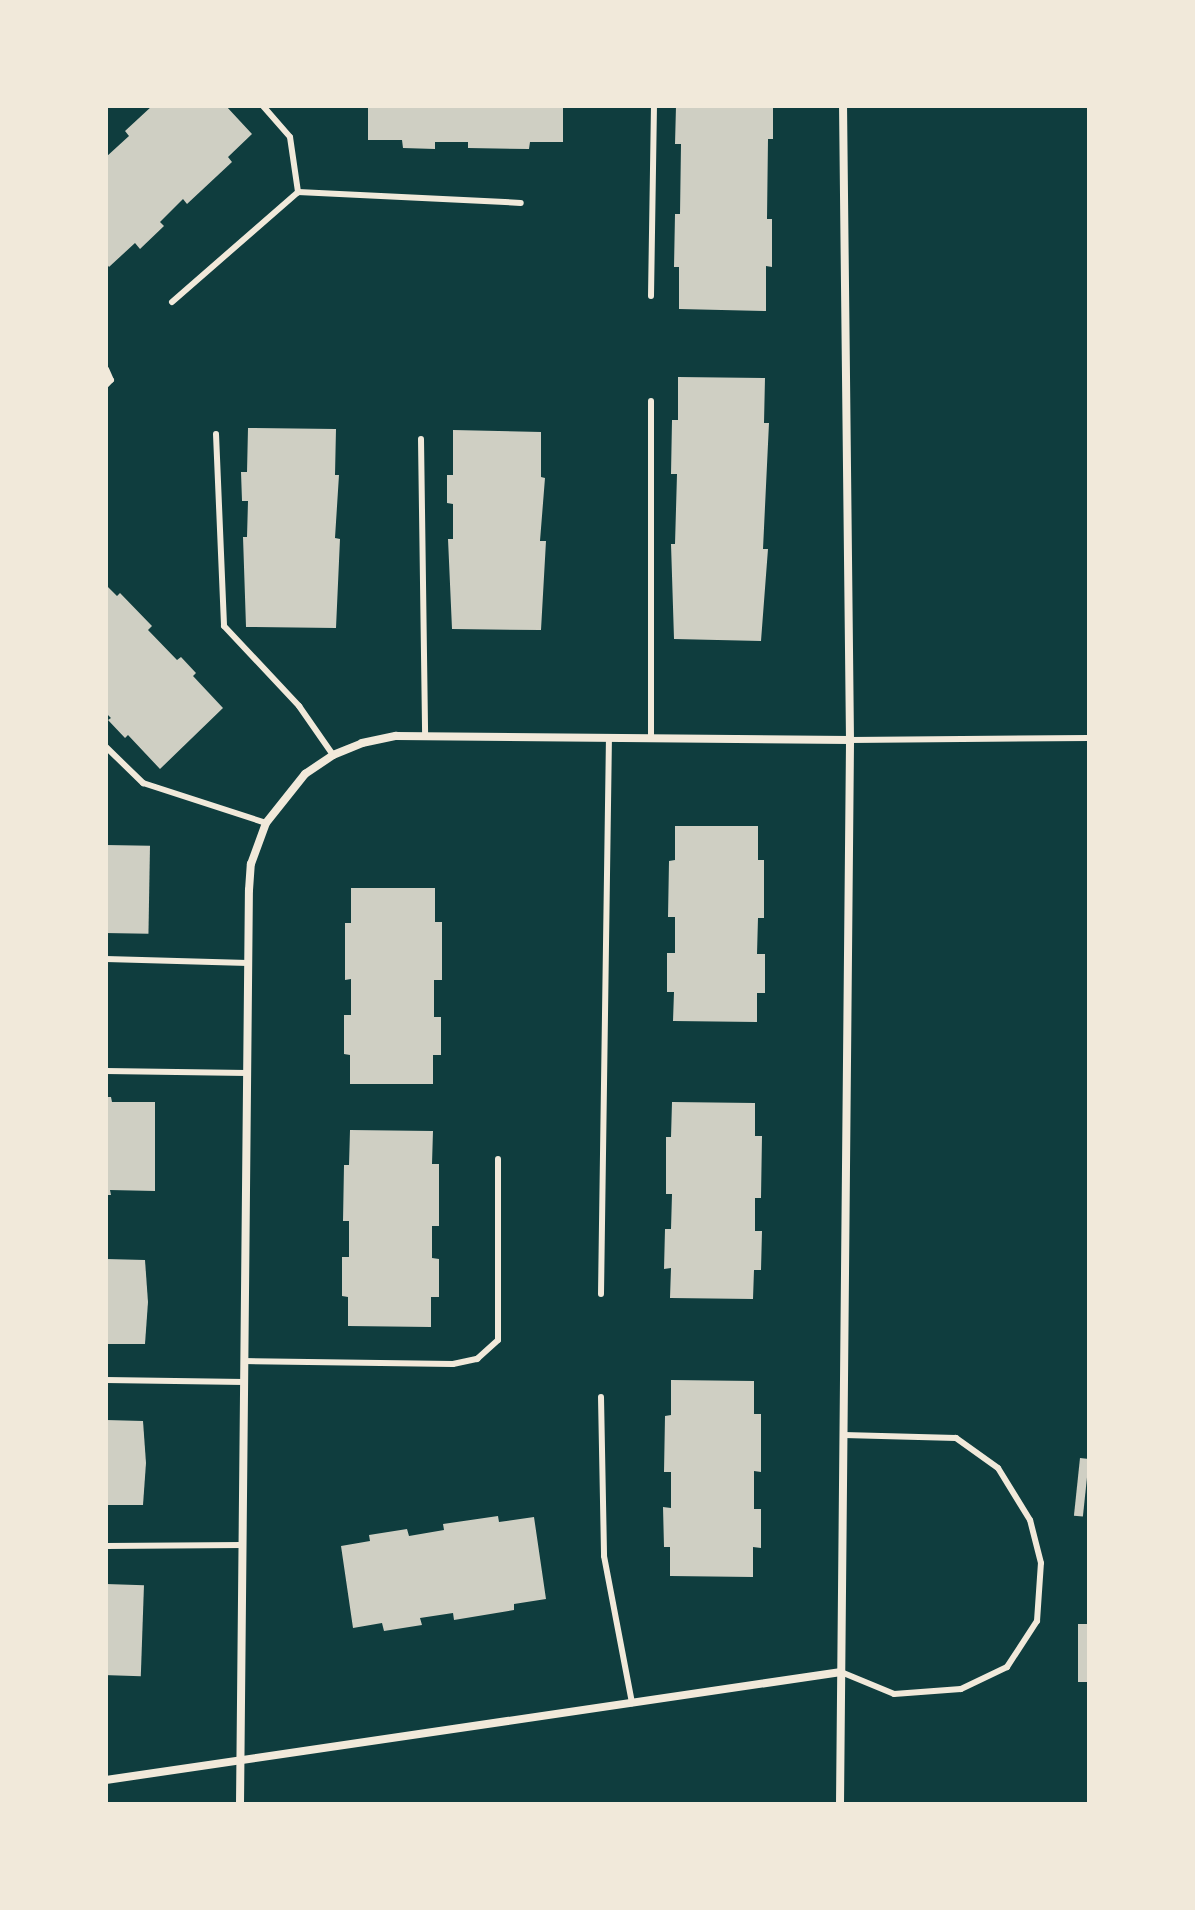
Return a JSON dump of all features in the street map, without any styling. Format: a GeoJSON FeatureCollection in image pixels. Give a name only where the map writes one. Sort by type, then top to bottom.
{"type":"FeatureCollection","features":[{"type":"Feature","properties":{"kind":"street"},"geometry":{"type":"LineString","coordinates":[[840,1804],[850,740],[843,106]]}},
{"type":"Feature","properties":{"kind":"street"},"geometry":{"type":"LineString","coordinates":[[240,1804],[248,963],[251,864],[266,823],[305,774],[333,755],[362,743],[396,736],[850,740]]}},
{"type":"Feature","properties":{"kind":"street"},"geometry":{"type":"LineString","coordinates":[[106,1780],[841,1672]]}},
{"type":"Feature","properties":{"kind":"lane"},"geometry":{"type":"LineString","coordinates":[[263,106],[290,137],[298,192]]}},
{"type":"Feature","properties":{"kind":"lane"},"geometry":{"type":"LineString","coordinates":[[651,296],[654,106]]}},
{"type":"Feature","properties":{"kind":"lane"},"geometry":{"type":"LineString","coordinates":[[172,302],[298,192],[521,203]]}},
{"type":"Feature","properties":{"kind":"lane"},"geometry":{"type":"LineString","coordinates":[[106,369],[111,380],[106,385]]}},
{"type":"Feature","properties":{"kind":"lane"},"geometry":{"type":"LineString","coordinates":[[651,401],[651,738]]}},
{"type":"Feature","properties":{"kind":"lane"},"geometry":{"type":"LineString","coordinates":[[216,434],[224,626],[299,706],[333,755]]}},
{"type":"Feature","properties":{"kind":"lane"},"geometry":{"type":"LineString","coordinates":[[421,439],[425,736]]}},
{"type":"Feature","properties":{"kind":"lane"},"geometry":{"type":"LineString","coordinates":[[601,1294],[609,738]]}},
{"type":"Feature","properties":{"kind":"lane"},"geometry":{"type":"LineString","coordinates":[[850,740],[1089,738]]}},
{"type":"Feature","properties":{"kind":"lane"},"geometry":{"type":"LineString","coordinates":[[106,747],[143,783],[266,823]]}},
{"type":"Feature","properties":{"kind":"lane"},"geometry":{"type":"LineString","coordinates":[[106,959],[248,963]]}},
{"type":"Feature","properties":{"kind":"lane"},"geometry":{"type":"LineString","coordinates":[[106,1071],[247,1073]]}},
{"type":"Feature","properties":{"kind":"lane"},"geometry":{"type":"LineString","coordinates":[[244,1361],[453,1364],[477,1359],[498,1340],[498,1159]]}},
{"type":"Feature","properties":{"kind":"lane"},"geometry":{"type":"LineString","coordinates":[[106,1380],[244,1382]]}},
{"type":"Feature","properties":{"kind":"lane"},"geometry":{"type":"LineString","coordinates":[[601,1397],[604,1556],[632,1703]]}},
{"type":"Feature","properties":{"kind":"lane"},"geometry":{"type":"LineString","coordinates":[[841,1672],[894,1694],[961,1689],[1007,1667],[1037,1621],[1041,1563],[1030,1520],[998,1468],[956,1438],[844,1435]]}},
{"type":"Feature","properties":{"kind":"lane"},"geometry":{"type":"LineString","coordinates":[[106,1546],[242,1545]]}},
{"type":"Feature","properties":{"kind":"building"},"geometry":{"type":"Polygon","coordinates":[[[152,106],[226,106],[252,134],[228,157],[232,162],[187,204],[183,199],[160,222],[164,226],[140,249],[135,243],[109,267],[106,263],[106,157],[129,136],[125,131],[152,106]]]}},
{"type":"Feature","properties":{"kind":"building"},"geometry":{"type":"Polygon","coordinates":[[[368,106],[563,106],[563,142],[530,142],[529,149],[468,148],[468,142],[435,142],[435,149],[403,148],[402,140],[368,140],[368,106]]]}},
{"type":"Feature","properties":{"kind":"building"},"geometry":{"type":"Polygon","coordinates":[[[676,106],[773,106],[773,139],[768,139],[767,219],[772,219],[772,267],[766,266],[766,311],[679,309],[679,267],[674,267],[675,214],[680,214],[681,144],[675,144],[676,106]]]}},
{"type":"Feature","properties":{"kind":"building"},"geometry":{"type":"Polygon","coordinates":[[[678,377],[765,378],[764,423],[769,423],[763,549],[768,549],[761,641],[674,639],[671,544],[675,544],[677,474],[671,474],[672,420],[678,420],[678,377]]]}},
{"type":"Feature","properties":{"kind":"building"},"geometry":{"type":"Polygon","coordinates":[[[248,428],[336,429],[335,475],[339,475],[335,538],[340,539],[336,628],[246,627],[243,537],[247,537],[248,501],[242,501],[241,472],[247,472],[248,428]]]}},
{"type":"Feature","properties":{"kind":"building"},"geometry":{"type":"Polygon","coordinates":[[[453,430],[541,432],[541,477],[545,478],[540,541],[546,541],[541,630],[452,629],[448,539],[453,539],[453,504],[447,503],[447,475],[453,475],[453,430]]]}},
{"type":"Feature","properties":{"kind":"building"},"geometry":{"type":"Polygon","coordinates":[[[106,585],[117,596],[120,593],[152,626],[148,630],[177,660],[181,657],[196,673],[193,676],[223,708],[160,769],[128,735],[125,738],[108,720],[111,718],[106,713],[106,585]]]}},
{"type":"Feature","properties":{"kind":"building"},"geometry":{"type":"Polygon","coordinates":[[[675,826],[758,826],[758,860],[764,860],[764,918],[758,918],[757,954],[765,954],[765,993],[757,993],[757,1022],[673,1021],[674,992],[667,992],[667,953],[675,953],[675,917],[668,917],[669,861],[675,860],[675,826]]]}},
{"type":"Feature","properties":{"kind":"building"},"geometry":{"type":"Polygon","coordinates":[[[106,845],[150,846],[148,934],[106,933],[106,845]]]}},
{"type":"Feature","properties":{"kind":"building"},"geometry":{"type":"Polygon","coordinates":[[[351,888],[435,888],[435,922],[442,922],[442,980],[434,980],[434,1017],[441,1017],[441,1055],[433,1055],[433,1084],[350,1084],[350,1055],[344,1054],[344,1015],[351,1015],[351,979],[345,980],[345,923],[351,923],[351,888]]]}},
{"type":"Feature","properties":{"kind":"building"},"geometry":{"type":"Polygon","coordinates":[[[106,1097],[111,1097],[112,1102],[155,1102],[155,1191],[110,1190],[111,1195],[106,1195],[106,1097]]]}},
{"type":"Feature","properties":{"kind":"building"},"geometry":{"type":"Polygon","coordinates":[[[672,1102],[755,1103],[755,1136],[762,1136],[761,1198],[755,1198],[755,1231],[762,1231],[761,1270],[754,1270],[753,1299],[670,1298],[671,1268],[664,1269],[665,1229],[671,1229],[672,1194],[666,1194],[666,1137],[671,1137],[672,1102]]]}},
{"type":"Feature","properties":{"kind":"building"},"geometry":{"type":"Polygon","coordinates":[[[350,1130],[433,1131],[432,1164],[439,1164],[439,1226],[432,1226],[432,1258],[439,1259],[439,1297],[431,1297],[431,1327],[348,1326],[348,1297],[342,1296],[342,1257],[349,1257],[349,1221],[343,1221],[344,1165],[349,1165],[350,1130]]]}},
{"type":"Feature","properties":{"kind":"building"},"geometry":{"type":"Polygon","coordinates":[[[106,1259],[145,1260],[148,1302],[145,1344],[106,1344],[106,1259]]]}},
{"type":"Feature","properties":{"kind":"building"},"geometry":{"type":"Polygon","coordinates":[[[671,1380],[754,1381],[754,1414],[761,1414],[761,1472],[754,1471],[754,1509],[761,1509],[761,1548],[753,1547],[753,1577],[670,1576],[670,1547],[664,1547],[663,1507],[671,1508],[671,1472],[664,1472],[665,1416],[671,1415],[671,1380]]]}},
{"type":"Feature","properties":{"kind":"building"},"geometry":{"type":"Polygon","coordinates":[[[106,1420],[143,1421],[146,1463],[143,1505],[106,1505],[106,1420]]]}},
{"type":"Feature","properties":{"kind":"building"},"geometry":{"type":"Polygon","coordinates":[[[1080,1458],[1089,1459],[1083,1517],[1074,1516],[1080,1458]]]}},
{"type":"Feature","properties":{"kind":"building"},"geometry":{"type":"Polygon","coordinates":[[[498,1516],[499,1522],[534,1517],[546,1599],[514,1604],[514,1610],[454,1620],[453,1613],[420,1618],[422,1625],[384,1631],[382,1623],[353,1628],[341,1546],[370,1541],[369,1535],[407,1529],[409,1536],[444,1530],[443,1524],[498,1516]]]}},
{"type":"Feature","properties":{"kind":"building"},"geometry":{"type":"Polygon","coordinates":[[[106,1584],[144,1585],[141,1676],[106,1675],[106,1584]]]}},
{"type":"Feature","properties":{"kind":"building"},"geometry":{"type":"Polygon","coordinates":[[[1078,1624],[1089,1624],[1089,1682],[1078,1682],[1078,1624]]]}}]}
